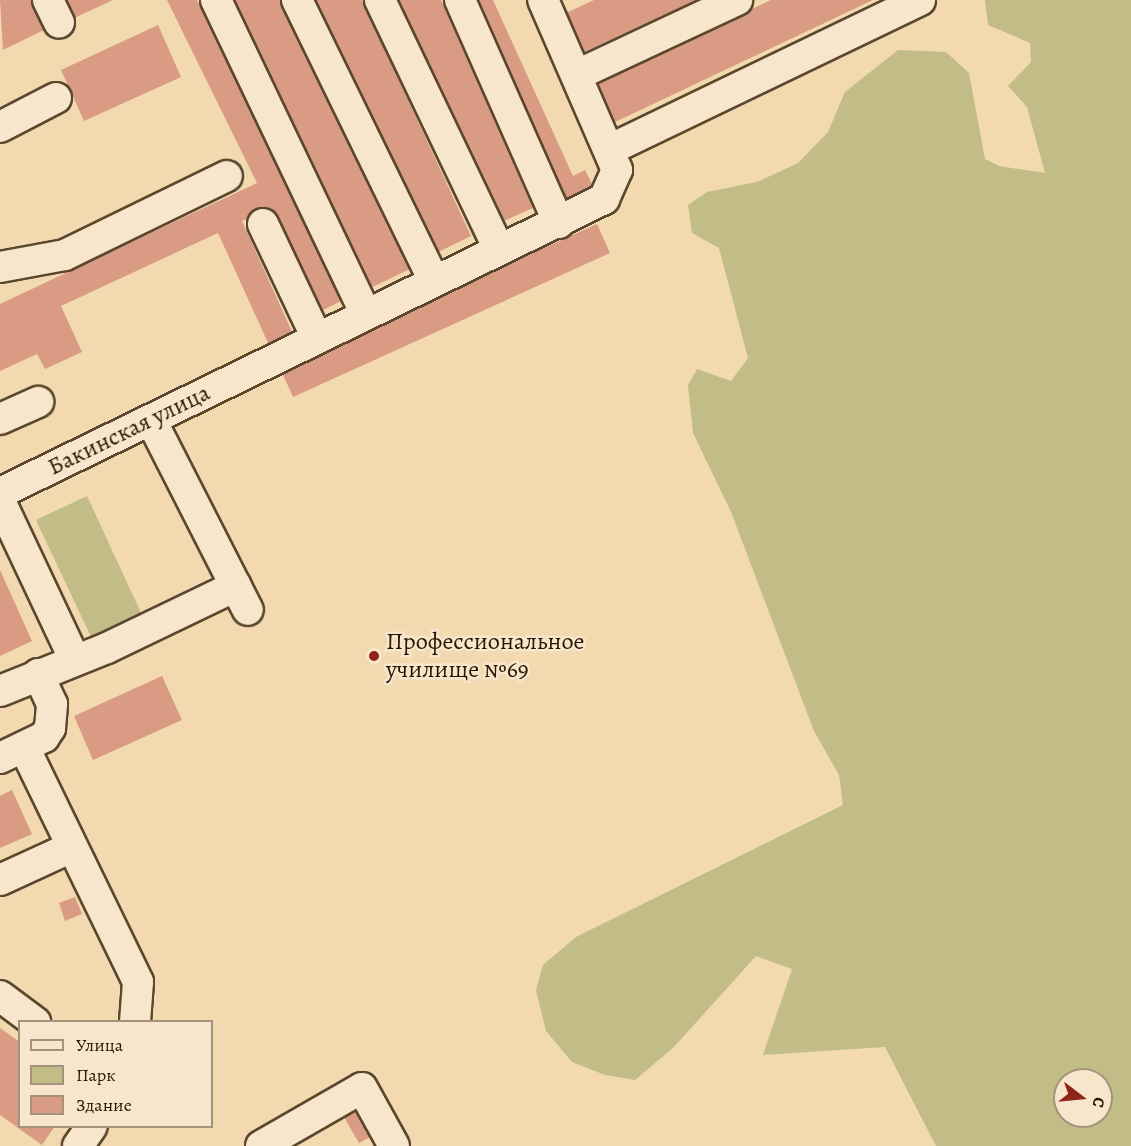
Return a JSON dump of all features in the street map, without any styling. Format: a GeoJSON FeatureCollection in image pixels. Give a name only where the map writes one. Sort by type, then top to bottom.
{"type":"FeatureCollection","features":[{"type":"Feature","properties":{"kind":"street"},"geometry":{"type":"LineString","coordinates":[[216,0],[365,312]]}},
{"type":"Feature","properties":{"kind":"street"},"geometry":{"type":"LineString","coordinates":[[297,0],[433,279]]}},
{"type":"Feature","properties":{"kind":"street"},"geometry":{"type":"LineString","coordinates":[[380,0],[499,249]]}},
{"type":"Feature","properties":{"kind":"street"},"geometry":{"type":"LineString","coordinates":[[460,0],[559,223]]}},
{"type":"Feature","properties":{"kind":"street"},"geometry":{"type":"LineString","coordinates":[[577,75],[737,0]]}},
{"type":"Feature","properties":{"kind":"street"},"geometry":{"type":"LineString","coordinates":[[547,1],[614,159],[920,0]]}},
{"type":"Feature","properties":{"kind":"street"},"geometry":{"type":"LineString","coordinates":[[0,127],[56,98]]}},
{"type":"Feature","properties":{"kind":"street","name":"Бакинская улица"},"geometry":{"type":"LineString","coordinates":[[0,493],[433,279],[559,223],[604,200],[614,159]]}},
{"type":"Feature","properties":{"kind":"street"},"geometry":{"type":"LineString","coordinates":[[0,267],[65,255],[227,176]]}},
{"type":"Feature","properties":{"kind":"street"},"geometry":{"type":"LineString","coordinates":[[263,224],[316,336]]}},
{"type":"Feature","properties":{"kind":"street"},"geometry":{"type":"LineString","coordinates":[[0,419],[38,402]]}},
{"type":"Feature","properties":{"kind":"street"},"geometry":{"type":"LineString","coordinates":[[0,691],[74,658],[242,598],[151,420]]}},
{"type":"Feature","properties":{"kind":"street"},"geometry":{"type":"LineString","coordinates":[[0,501],[8,538],[74,658]]}},
{"type":"Feature","properties":{"kind":"street"},"geometry":{"type":"LineString","coordinates":[[38,674],[53,717],[44,737],[12,753],[70,848],[138,982],[135,1020]]}},
{"type":"Feature","properties":{"kind":"street"},"geometry":{"type":"LineString","coordinates":[[0,880],[70,848]]}},
{"type":"Feature","properties":{"kind":"street"},"geometry":{"type":"LineString","coordinates":[[0,996],[32,1020]]}},
{"type":"Feature","properties":{"kind":"street"},"geometry":{"type":"LineString","coordinates":[[261,1146],[362,1088],[394,1146]]}},
{"type":"Feature","properties":{"kind":"street"},"geometry":{"type":"LineString","coordinates":[[78,1146],[91,1128]]}},
{"type":"Feature","properties":{"kind":"green space"},"geometry":{"type":"Polygon","coordinates":[[[985,0],[1131,0],[1131,1146],[936,1146],[885,1047],[763,1055],[792,969],[756,956],[673,1048],[635,1080],[605,1075],[572,1062],[546,1031],[536,990],[543,965],[576,937],[843,805],[839,775],[814,731],[731,512],[693,433],[688,385],[697,369],[731,381],[748,358],[719,248],[692,233],[688,205],[707,192],[757,182],[798,163],[828,132],[845,92],[898,50],[946,52],[969,73],[985,159],[999,166],[1045,173],[1027,107],[1008,86],[1031,62],[1030,43],[988,25],[985,0]]]}},
{"type":"Feature","properties":{"kind":"green space"},"geometry":{"type":"Polygon","coordinates":[[[87,496],[142,615],[92,639],[36,520],[87,496]]]}},
{"type":"Feature","properties":{"kind":"building"},"geometry":{"type":"Polygon","coordinates":[[[0,0],[32,0],[46,29],[3,50],[0,0]]]}},
{"type":"Feature","properties":{"kind":"building"},"geometry":{"type":"Polygon","coordinates":[[[63,0],[113,0],[72,19],[63,0]]]}},
{"type":"Feature","properties":{"kind":"building"},"geometry":{"type":"Polygon","coordinates":[[[167,0],[197,0],[343,300],[319,312],[270,210],[242,221],[293,334],[269,345],[218,233],[61,306],[82,352],[45,369],[37,354],[0,371],[0,304],[257,183],[167,0]]]}},
{"type":"Feature","properties":{"kind":"building"},"geometry":{"type":"Polygon","coordinates":[[[227,0],[280,0],[410,269],[366,290],[227,0]]]}},
{"type":"Feature","properties":{"kind":"building"},"geometry":{"type":"Polygon","coordinates":[[[312,0],[362,0],[471,236],[430,256],[312,0]]]}},
{"type":"Feature","properties":{"kind":"building"},"geometry":{"type":"Polygon","coordinates":[[[398,0],[441,0],[533,208],[497,224],[398,0]]]}},
{"type":"Feature","properties":{"kind":"building"},"geometry":{"type":"Polygon","coordinates":[[[470,0],[493,0],[573,176],[585,170],[593,186],[561,201],[470,0]]]}},
{"type":"Feature","properties":{"kind":"building"},"geometry":{"type":"Polygon","coordinates":[[[594,0],[696,0],[582,53],[564,14],[594,0]]]}},
{"type":"Feature","properties":{"kind":"building"},"geometry":{"type":"Polygon","coordinates":[[[771,0],[873,0],[613,123],[594,83],[771,0]]]}},
{"type":"Feature","properties":{"kind":"building"},"geometry":{"type":"Polygon","coordinates":[[[158,25],[181,77],[84,121],[61,70],[158,25]]]}},
{"type":"Feature","properties":{"kind":"building"},"geometry":{"type":"Polygon","coordinates":[[[597,224],[610,253],[293,397],[280,368],[597,224]]]}},
{"type":"Feature","properties":{"kind":"building"},"geometry":{"type":"Polygon","coordinates":[[[0,570],[32,641],[0,656],[0,570]]]}},
{"type":"Feature","properties":{"kind":"building"},"geometry":{"type":"Polygon","coordinates":[[[162,676],[182,720],[93,760],[74,716],[162,676]]]}},
{"type":"Feature","properties":{"kind":"building"},"geometry":{"type":"Polygon","coordinates":[[[12,790],[32,834],[0,848],[0,796],[12,790]]]}},
{"type":"Feature","properties":{"kind":"building"},"geometry":{"type":"Polygon","coordinates":[[[75,897],[82,914],[65,921],[59,903],[75,897]]]}},
{"type":"Feature","properties":{"kind":"building"},"geometry":{"type":"Polygon","coordinates":[[[0,1028],[18,1041],[18,1128],[0,1115],[0,1028]]]}},
{"type":"Feature","properties":{"kind":"building"},"geometry":{"type":"Polygon","coordinates":[[[358,1103],[376,1134],[359,1143],[341,1112],[358,1103]]]}},
{"type":"Feature","properties":{"kind":"building"},"geometry":{"type":"Polygon","coordinates":[[[18,1128],[54,1128],[42,1145],[18,1128]]]}},
{"type":"Feature","properties":{"kind":"place","name":"Профессиональное училище №69"},"geometry":{"type":"Point","coordinates":[374,656]}}]}
